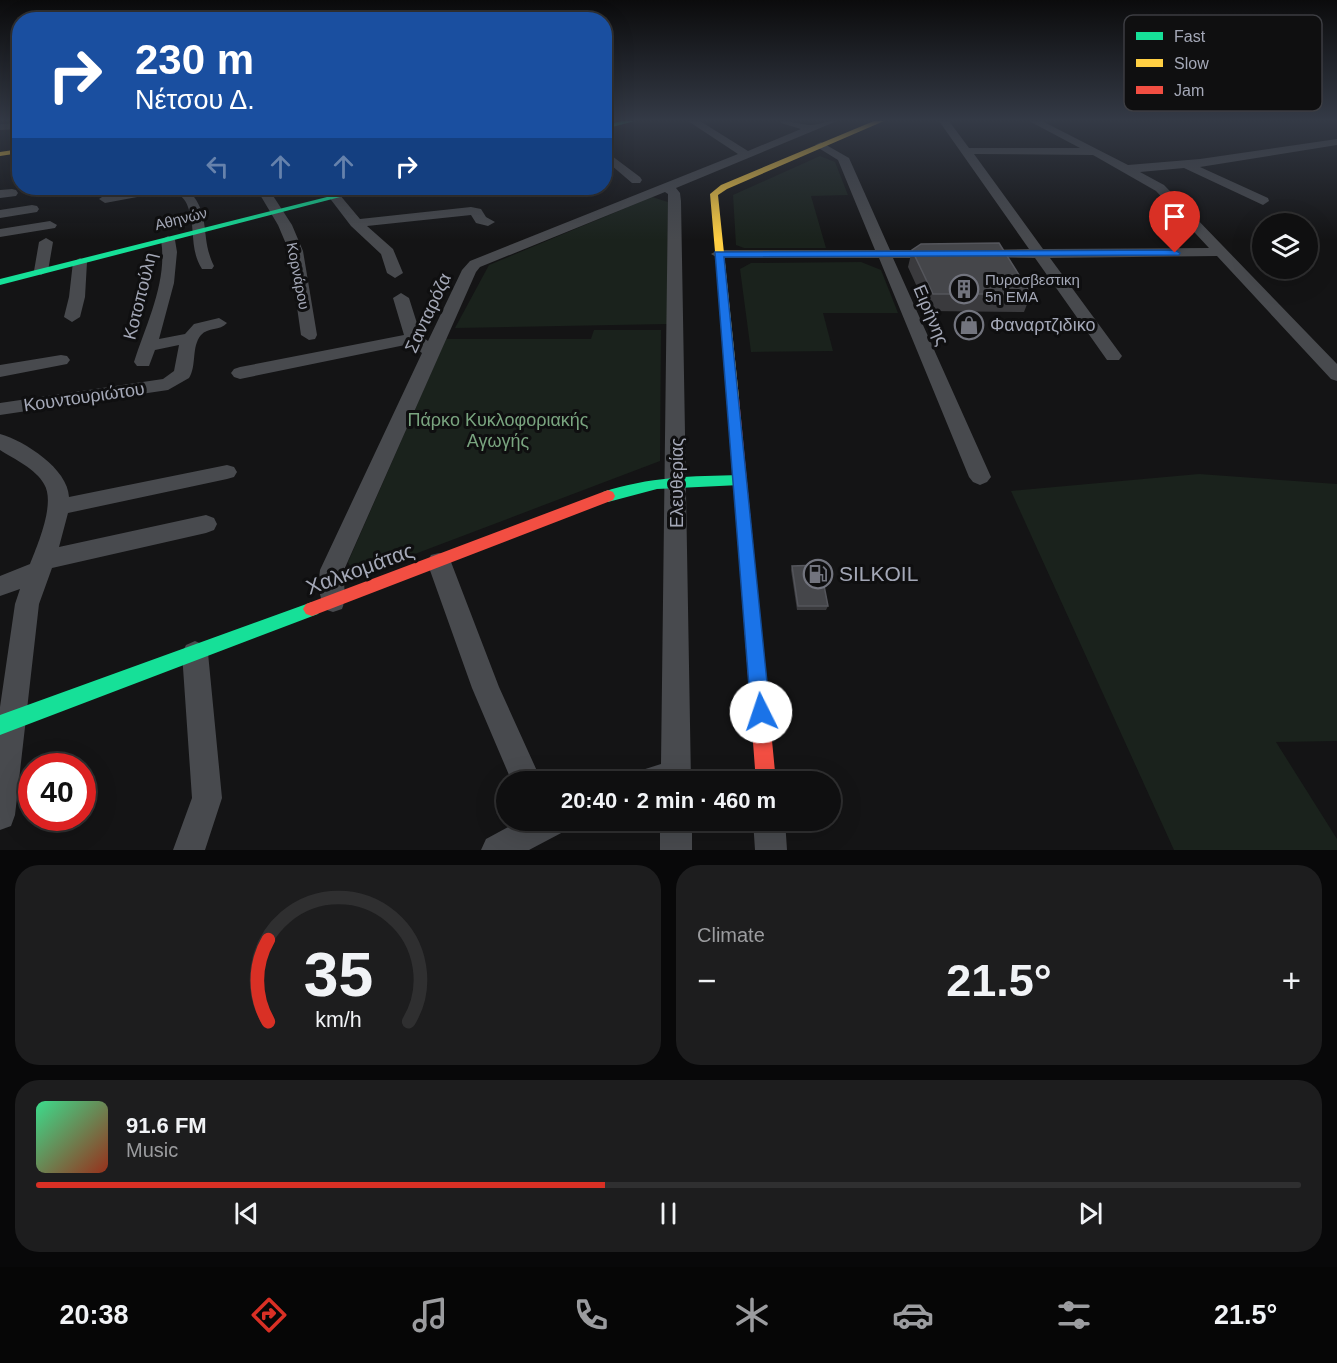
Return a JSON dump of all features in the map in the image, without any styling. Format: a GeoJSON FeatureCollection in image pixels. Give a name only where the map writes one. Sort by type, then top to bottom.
{"type":"FeatureCollection","features":[{"type":"Feature","properties":{"kind":"street"},"geometry":{"type":"LineString","coordinates":[[613,161],[636,180]]}},
{"type":"Feature","properties":{"kind":"street","name":"Σανταρόζα"},"geometry":{"type":"LineString","coordinates":[[333,602],[330,587],[332,570],[470,270],[476,264],[733,161]]}},
{"type":"Feature","properties":{"kind":"street"},"geometry":{"type":"LineString","coordinates":[[765,771],[713,197],[716,191],[785,161]]}},
{"type":"Feature","properties":{"kind":"street","name":"Ειρήνης"},"geometry":{"type":"LineString","coordinates":[[844,161],[980,477]]}},
{"type":"Feature","properties":{"kind":"street"},"geometry":{"type":"LineString","coordinates":[[974,161],[1113,356]]}},
{"type":"Feature","properties":{"kind":"street"},"geometry":{"type":"LineString","coordinates":[[1112,161],[1164,192],[1337,375]]}},
{"type":"Feature","properties":{"kind":"street"},"geometry":{"type":"LineString","coordinates":[[1128,169],[1208,161]]}},
{"type":"Feature","properties":{"kind":"street"},"geometry":{"type":"LineString","coordinates":[[1185,164],[1263,201]]}},
{"type":"Feature","properties":{"kind":"street","name":"Ελευθερίας"},"geometry":{"type":"LineString","coordinates":[[667,188],[674,193],[675,201],[677,482],[667,771]]}},
{"type":"Feature","properties":{"kind":"street"},"geometry":{"type":"LineString","coordinates":[[105,199],[126,195]]}},
{"type":"Feature","properties":{"kind":"street"},"geometry":{"type":"LineString","coordinates":[[185,195],[196,211],[197,232],[207,266]]}},
{"type":"Feature","properties":{"kind":"street","name":"Κορνάρου"},"geometry":{"type":"LineString","coordinates":[[266,195],[285,225],[296,251],[309,335]]}},
{"type":"Feature","properties":{"kind":"street","name":"Αθηνών"},"geometry":{"type":"LineString","coordinates":[[0,282],[277,212],[323,195]]}},
{"type":"Feature","properties":{"kind":"street"},"geometry":{"type":"LineString","coordinates":[[333,195],[356,223],[388,252],[395,273]]}},
{"type":"Feature","properties":{"kind":"street"},"geometry":{"type":"LineString","coordinates":[[0,214],[32,210]]}},
{"type":"Feature","properties":{"kind":"street"},"geometry":{"type":"LineString","coordinates":[[356,223],[471,211],[488,222]]}},
{"type":"Feature","properties":{"kind":"street"},"geometry":{"type":"LineString","coordinates":[[0,233],[50,225]]}},
{"type":"Feature","properties":{"kind":"street","name":"Κοτοπούλη"},"geometry":{"type":"LineString","coordinates":[[168,240],[171,247],[169,269],[146,354],[190,339]]}},
{"type":"Feature","properties":{"kind":"street"},"geometry":{"type":"LineString","coordinates":[[41,272],[46,242]]}},
{"type":"Feature","properties":{"kind":"street"},"geometry":{"type":"LineString","coordinates":[[718,254],[1220,252]]}},
{"type":"Feature","properties":{"kind":"street"},"geometry":{"type":"LineString","coordinates":[[72,317],[77,297],[80,262]]}},
{"type":"Feature","properties":{"kind":"street"},"geometry":{"type":"LineString","coordinates":[[402,298],[413,338],[432,352]]}},
{"type":"Feature","properties":{"kind":"street"},"geometry":{"type":"LineString","coordinates":[[190,339],[200,328],[227,328]]}},
{"type":"Feature","properties":{"kind":"street"},"geometry":{"type":"LineString","coordinates":[[240,373],[413,338]]}},
{"type":"Feature","properties":{"kind":"street","name":"Κουντουριώτου"},"geometry":{"type":"LineString","coordinates":[[0,409],[168,384],[183,374],[190,339]]}},
{"type":"Feature","properties":{"kind":"street"},"geometry":{"type":"LineString","coordinates":[[0,371],[61,360]]}},
{"type":"Feature","properties":{"kind":"street"},"geometry":{"type":"LineString","coordinates":[[0,441],[43,469],[55,481],[59,493],[42,565],[27,604],[6,723],[0,815]]}},
{"type":"Feature","properties":{"kind":"street"},"geometry":{"type":"LineString","coordinates":[[57,507],[226,472]]}},
{"type":"Feature","properties":{"kind":"street","name":"Χαλκομάτας"},"geometry":{"type":"LineString","coordinates":[[6,723],[439,562],[631,487],[653,483],[740,480]]}},
{"type":"Feature","properties":{"kind":"street"},"geometry":{"type":"LineString","coordinates":[[0,586],[42,565],[206,524]]}},
{"type":"Feature","properties":{"kind":"street"},"geometry":{"type":"LineString","coordinates":[[439,562],[486,688],[522,771]]}},
{"type":"Feature","properties":{"kind":"street"},"geometry":{"type":"LineString","coordinates":[[189,850],[207,798],[195,653]]}},
{"type":"Feature","properties":{"kind":"street"},"geometry":{"type":"LineString","coordinates":[[497,850],[532,831]]}},
{"type":"Feature","properties":{"kind":"street"},"geometry":{"type":"LineString","coordinates":[[676,831],[676,850]]}},
{"type":"Feature","properties":{"kind":"street"},"geometry":{"type":"LineString","coordinates":[[770,831],[771,850]]}},
{"type":"Feature","properties":{"kind":"green space"},"geometry":{"type":"Polygon","coordinates":[[[810,161],[832,161],[835,162],[848,195],[811,196],[826,248],[744,248],[736,245],[733,195],[810,161]]]}},
{"type":"Feature","properties":{"kind":"green space"},"geometry":{"type":"Polygon","coordinates":[[[652,197],[668,202],[667,324],[455,328],[489,265],[652,197]]]}},
{"type":"Feature","properties":{"kind":"green space"},"geometry":{"type":"Polygon","coordinates":[[[861,262],[881,270],[898,313],[823,313],[833,351],[751,352],[740,269],[751,263],[861,262]]]}},
{"type":"Feature","properties":{"kind":"green space","name":"Πάρκο Κυκλοφοριακής Αγωγής"},"geometry":{"type":"Polygon","coordinates":[[[594,330],[661,330],[660,461],[362,574],[354,574],[348,562],[446,339],[591,339],[594,330]]]}},
{"type":"Feature","properties":{"kind":"green space"},"geometry":{"type":"Polygon","coordinates":[[[1199,474],[1337,484],[1337,741],[1276,742],[1337,839],[1337,850],[1174,850],[1011,491],[1199,474]]]}},
{"type":"Feature","properties":{"kind":"building"},"geometry":{"type":"Polygon","coordinates":[[[999,243],[1031,294],[933,294],[912,250],[921,244],[999,243]]]}},
{"type":"Feature","properties":{"kind":"building"},"geometry":{"type":"Polygon","coordinates":[[[820,565],[828,606],[798,606],[792,566],[820,565]]]}},
{"type":"Feature","properties":{"kind":"traffic: fast"},"geometry":{"type":"LineString","coordinates":[[0,282],[343,195]]}},
{"type":"Feature","properties":{"kind":"traffic: fast"},"geometry":{"type":"LineString","coordinates":[[608,496],[657,484],[740,480]]}},
{"type":"Feature","properties":{"kind":"traffic: fast"},"geometry":{"type":"LineString","coordinates":[[0,725],[312,609]]}},
{"type":"Feature","properties":{"kind":"traffic: slow"},"geometry":{"type":"LineString","coordinates":[[733,398],[714,194],[724,187],[786,161]]}},
{"type":"Feature","properties":{"kind":"traffic: jam"},"geometry":{"type":"LineString","coordinates":[[733,398],[765,771]]}},
{"type":"Feature","properties":{"kind":"traffic: jam"},"geometry":{"type":"LineString","coordinates":[[312,609],[608,496]]}},
{"type":"Feature","properties":{"kind":"place","name":"Πυροσβεστικη 5η ΕΜΑ"},"geometry":{"type":"Point","coordinates":[964,289]}},
{"type":"Feature","properties":{"kind":"place","name":"Φαναρτζιδικο"},"geometry":{"type":"Point","coordinates":[969,325]}},
{"type":"Feature","properties":{"kind":"place","name":"SILKOIL"},"geometry":{"type":"Point","coordinates":[818,574]}},
{"type":"Feature","properties":{"kind":"route"},"geometry":{"type":"LineString","coordinates":[[761,712],[718,254],[1175,253]]}}]}
